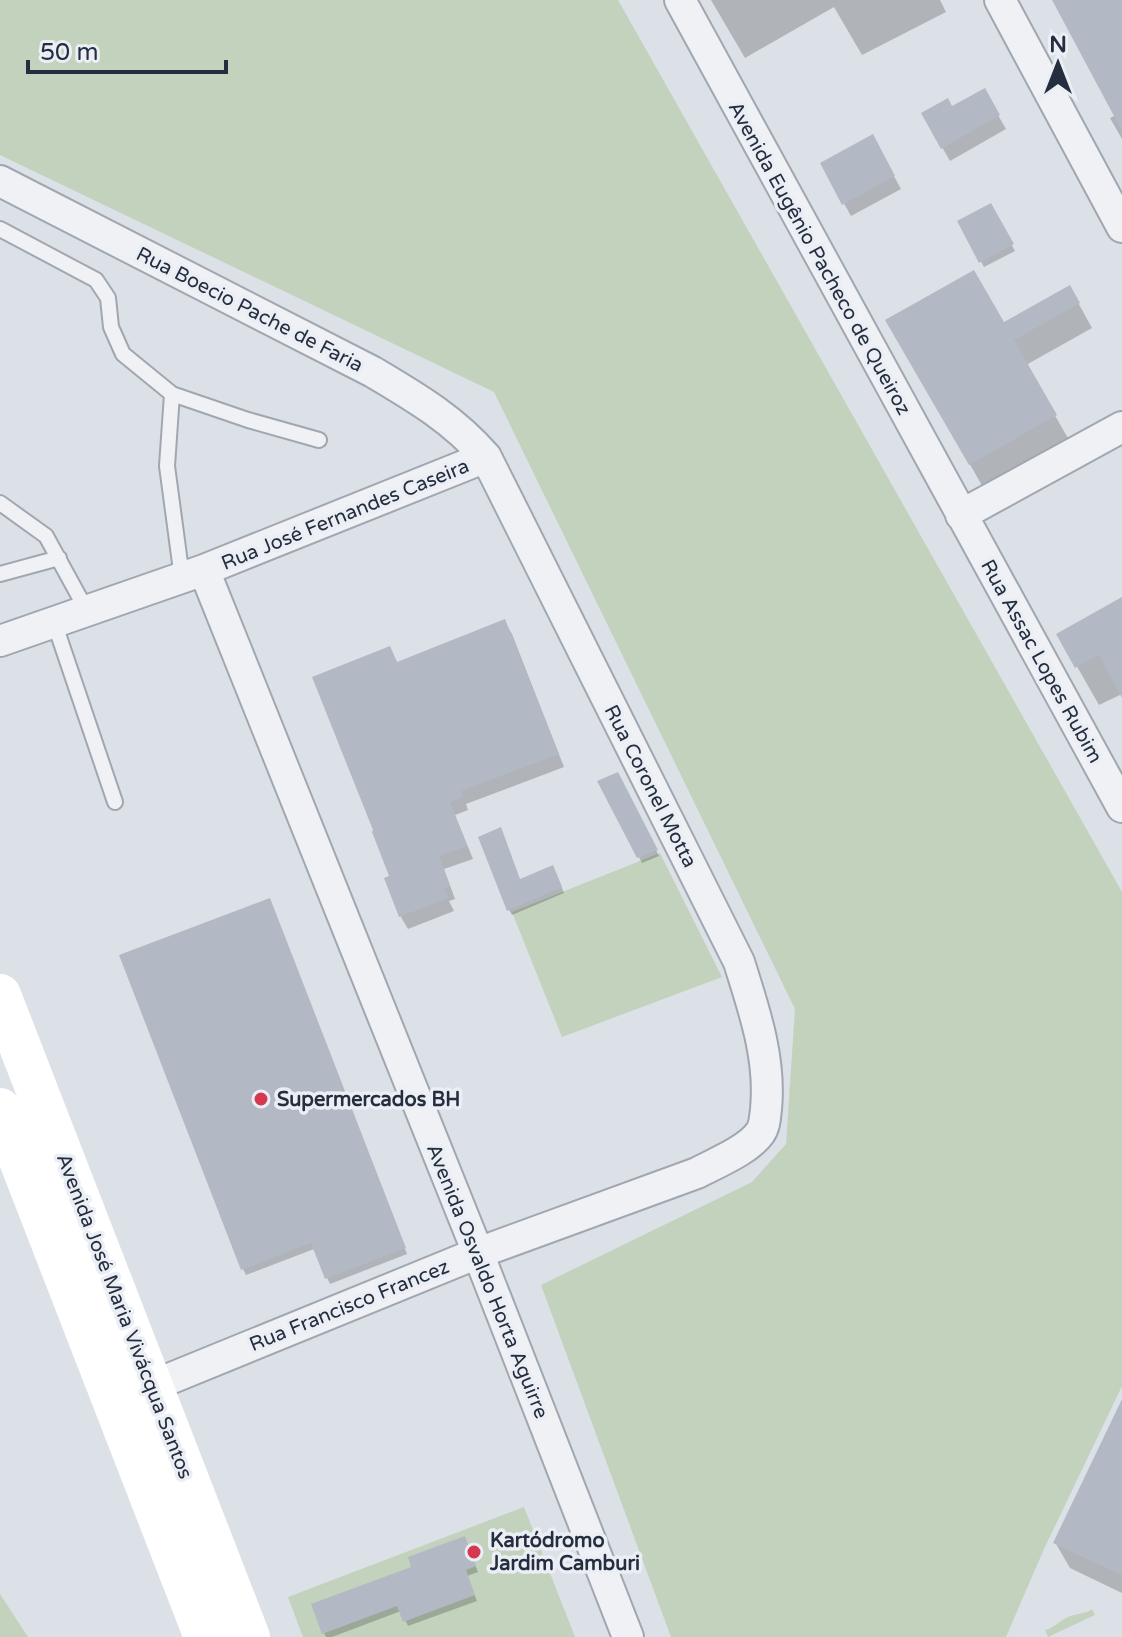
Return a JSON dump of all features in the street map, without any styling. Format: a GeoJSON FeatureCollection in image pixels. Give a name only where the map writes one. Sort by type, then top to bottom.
{"type":"FeatureCollection","features":[{"type":"Feature","properties":{"kind":"main road","name":"Avenida José Maria Vivácqua Santos"},"geometry":{"type":"LineString","coordinates":[[0,995],[249,1637]]}},
{"type":"Feature","properties":{"kind":"main road","name":"Avenida José Maria Vivácqua Santos"},"geometry":{"type":"LineString","coordinates":[[0,1109],[205,1637]]}},
{"type":"Feature","properties":{"kind":"street","name":"Avenida Eugênio Pacheco de Queiroz"},"geometry":{"type":"LineString","coordinates":[[680,0],[961,515]]}},
{"type":"Feature","properties":{"kind":"street"},"geometry":{"type":"LineString","coordinates":[[1000,0],[1122,227]]}},
{"type":"Feature","properties":{"kind":"street","name":"Rua Boecio Pache de Faria"},"geometry":{"type":"LineString","coordinates":[[0,181],[373,372],[445,418],[469,437],[486,457]]}},
{"type":"Feature","properties":{"kind":"street"},"geometry":{"type":"LineString","coordinates":[[961,515],[1122,427]]}},
{"type":"Feature","properties":{"kind":"street","name":"Rua José Fernandes Caseira"},"geometry":{"type":"LineString","coordinates":[[0,641],[193,574],[486,457]]}},
{"type":"Feature","properties":{"kind":"street","name":"Rua Coronel Motta"},"geometry":{"type":"LineString","coordinates":[[486,457],[739,962],[763,1047],[766,1075],[763,1129]]}},
{"type":"Feature","properties":{"kind":"street","name":"Rua Assac Lopes Rubim"},"geometry":{"type":"LineString","coordinates":[[961,515],[1122,807]]}},
{"type":"Feature","properties":{"kind":"street","name":"Avenida Osvaldo Horta Aguirre"},"geometry":{"type":"LineString","coordinates":[[193,574],[478,1253],[628,1637]]}},
{"type":"Feature","properties":{"kind":"street","name":"Rua Francisco Francez"},"geometry":{"type":"LineString","coordinates":[[152,1386],[478,1253],[697,1173],[745,1146],[763,1129]]}},
{"type":"Feature","properties":{"kind":"lane"},"geometry":{"type":"LineString","coordinates":[[0,229],[96,280],[108,298],[111,327],[123,354],[172,394],[319,440]]}},
{"type":"Feature","properties":{"kind":"lane"},"geometry":{"type":"LineString","coordinates":[[172,394],[167,466],[193,574]]}},
{"type":"Feature","properties":{"kind":"lane"},"geometry":{"type":"LineString","coordinates":[[0,503],[46,536],[87,611]]}},
{"type":"Feature","properties":{"kind":"lane"},"geometry":{"type":"LineString","coordinates":[[0,574],[59,558]]}},
{"type":"Feature","properties":{"kind":"lane"},"geometry":{"type":"LineString","coordinates":[[54,622],[115,802]]}},
{"type":"Feature","properties":{"kind":"green space"},"geometry":{"type":"Polygon","coordinates":[[[0,0],[618,0],[1122,892],[1122,1386],[1044,1549],[1006,1637],[671,1637],[541,1285],[752,1182],[786,1144],[795,1009],[494,392],[0,155],[0,0]]]}},
{"type":"Feature","properties":{"kind":"green space"},"geometry":{"type":"Polygon","coordinates":[[[660,853],[722,977],[562,1037],[512,912],[660,853]]]}},
{"type":"Feature","properties":{"kind":"green space","name":"Kartódromo Jardim Camburi"},"geometry":{"type":"Polygon","coordinates":[[[524,1507],[575,1637],[303,1637],[288,1597],[524,1507]]]}},
{"type":"Feature","properties":{"kind":"green space"},"geometry":{"type":"Polygon","coordinates":[[[0,1594],[28,1637],[0,1637],[0,1594]]]}},
{"type":"Feature","properties":{"kind":"green space"},"geometry":{"type":"Polygon","coordinates":[[[1092,1609],[1095,1615],[1048,1637],[1045,1630],[1068,1617],[1092,1609]]]}},
{"type":"Feature","properties":{"kind":"building"},"geometry":{"type":"Polygon","coordinates":[[[1052,0],[1122,0],[1122,131],[1052,0]]]}},
{"type":"Feature","properties":{"kind":"building"},"geometry":{"type":"Polygon","coordinates":[[[985,88],[1000,115],[941,149],[921,113],[948,98],[952,106],[985,88]]]}},
{"type":"Feature","properties":{"kind":"building"},"geometry":{"type":"Polygon","coordinates":[[[873,134],[895,176],[842,205],[820,163],[873,134]]]}},
{"type":"Feature","properties":{"kind":"building"},"geometry":{"type":"Polygon","coordinates":[[[991,203],[1014,244],[979,263],[957,221],[991,203]]]}},
{"type":"Feature","properties":{"kind":"building"},"geometry":{"type":"Polygon","coordinates":[[[974,270],[1004,322],[1070,285],[1080,303],[1014,340],[1057,415],[969,465],[885,320],[974,270]]]}},
{"type":"Feature","properties":{"kind":"building"},"geometry":{"type":"Polygon","coordinates":[[[1122,597],[1122,698],[1099,655],[1075,668],[1056,634],[1122,597]]]}},
{"type":"Feature","properties":{"kind":"building"},"geometry":{"type":"Polygon","coordinates":[[[505,619],[559,754],[461,791],[463,797],[450,802],[467,846],[439,856],[450,886],[444,888],[448,898],[399,917],[384,878],[389,876],[373,830],[312,677],[390,646],[397,662],[505,619]]]}},
{"type":"Feature","properties":{"kind":"building"},"geometry":{"type":"Polygon","coordinates":[[[618,772],[658,850],[637,858],[597,781],[618,772]]]}},
{"type":"Feature","properties":{"kind":"building"},"geometry":{"type":"Polygon","coordinates":[[[501,827],[520,879],[553,865],[562,887],[507,911],[478,837],[501,827]]]}},
{"type":"Feature","properties":{"kind":"building","name":"Supermercados BH"},"geometry":{"type":"Polygon","coordinates":[[[270,898],[406,1248],[325,1279],[311,1243],[241,1270],[119,955],[270,898]]]}},
{"type":"Feature","properties":{"kind":"building"},"geometry":{"type":"Polygon","coordinates":[[[1122,1399],[1122,1575],[1053,1543],[1122,1399]]]}},
{"type":"Feature","properties":{"kind":"building"},"geometry":{"type":"Polygon","coordinates":[[[465,1536],[476,1566],[466,1570],[475,1595],[403,1622],[397,1606],[322,1634],[311,1604],[411,1567],[408,1557],[465,1536]]]}},
{"type":"Feature","properties":{"kind":"place","name":"Supermercados BH"},"geometry":{"type":"Point","coordinates":[261,1099]}},
{"type":"Feature","properties":{"kind":"place","name":"Kartódromo Jardim Camburi"},"geometry":{"type":"Point","coordinates":[474,1552]}}]}
